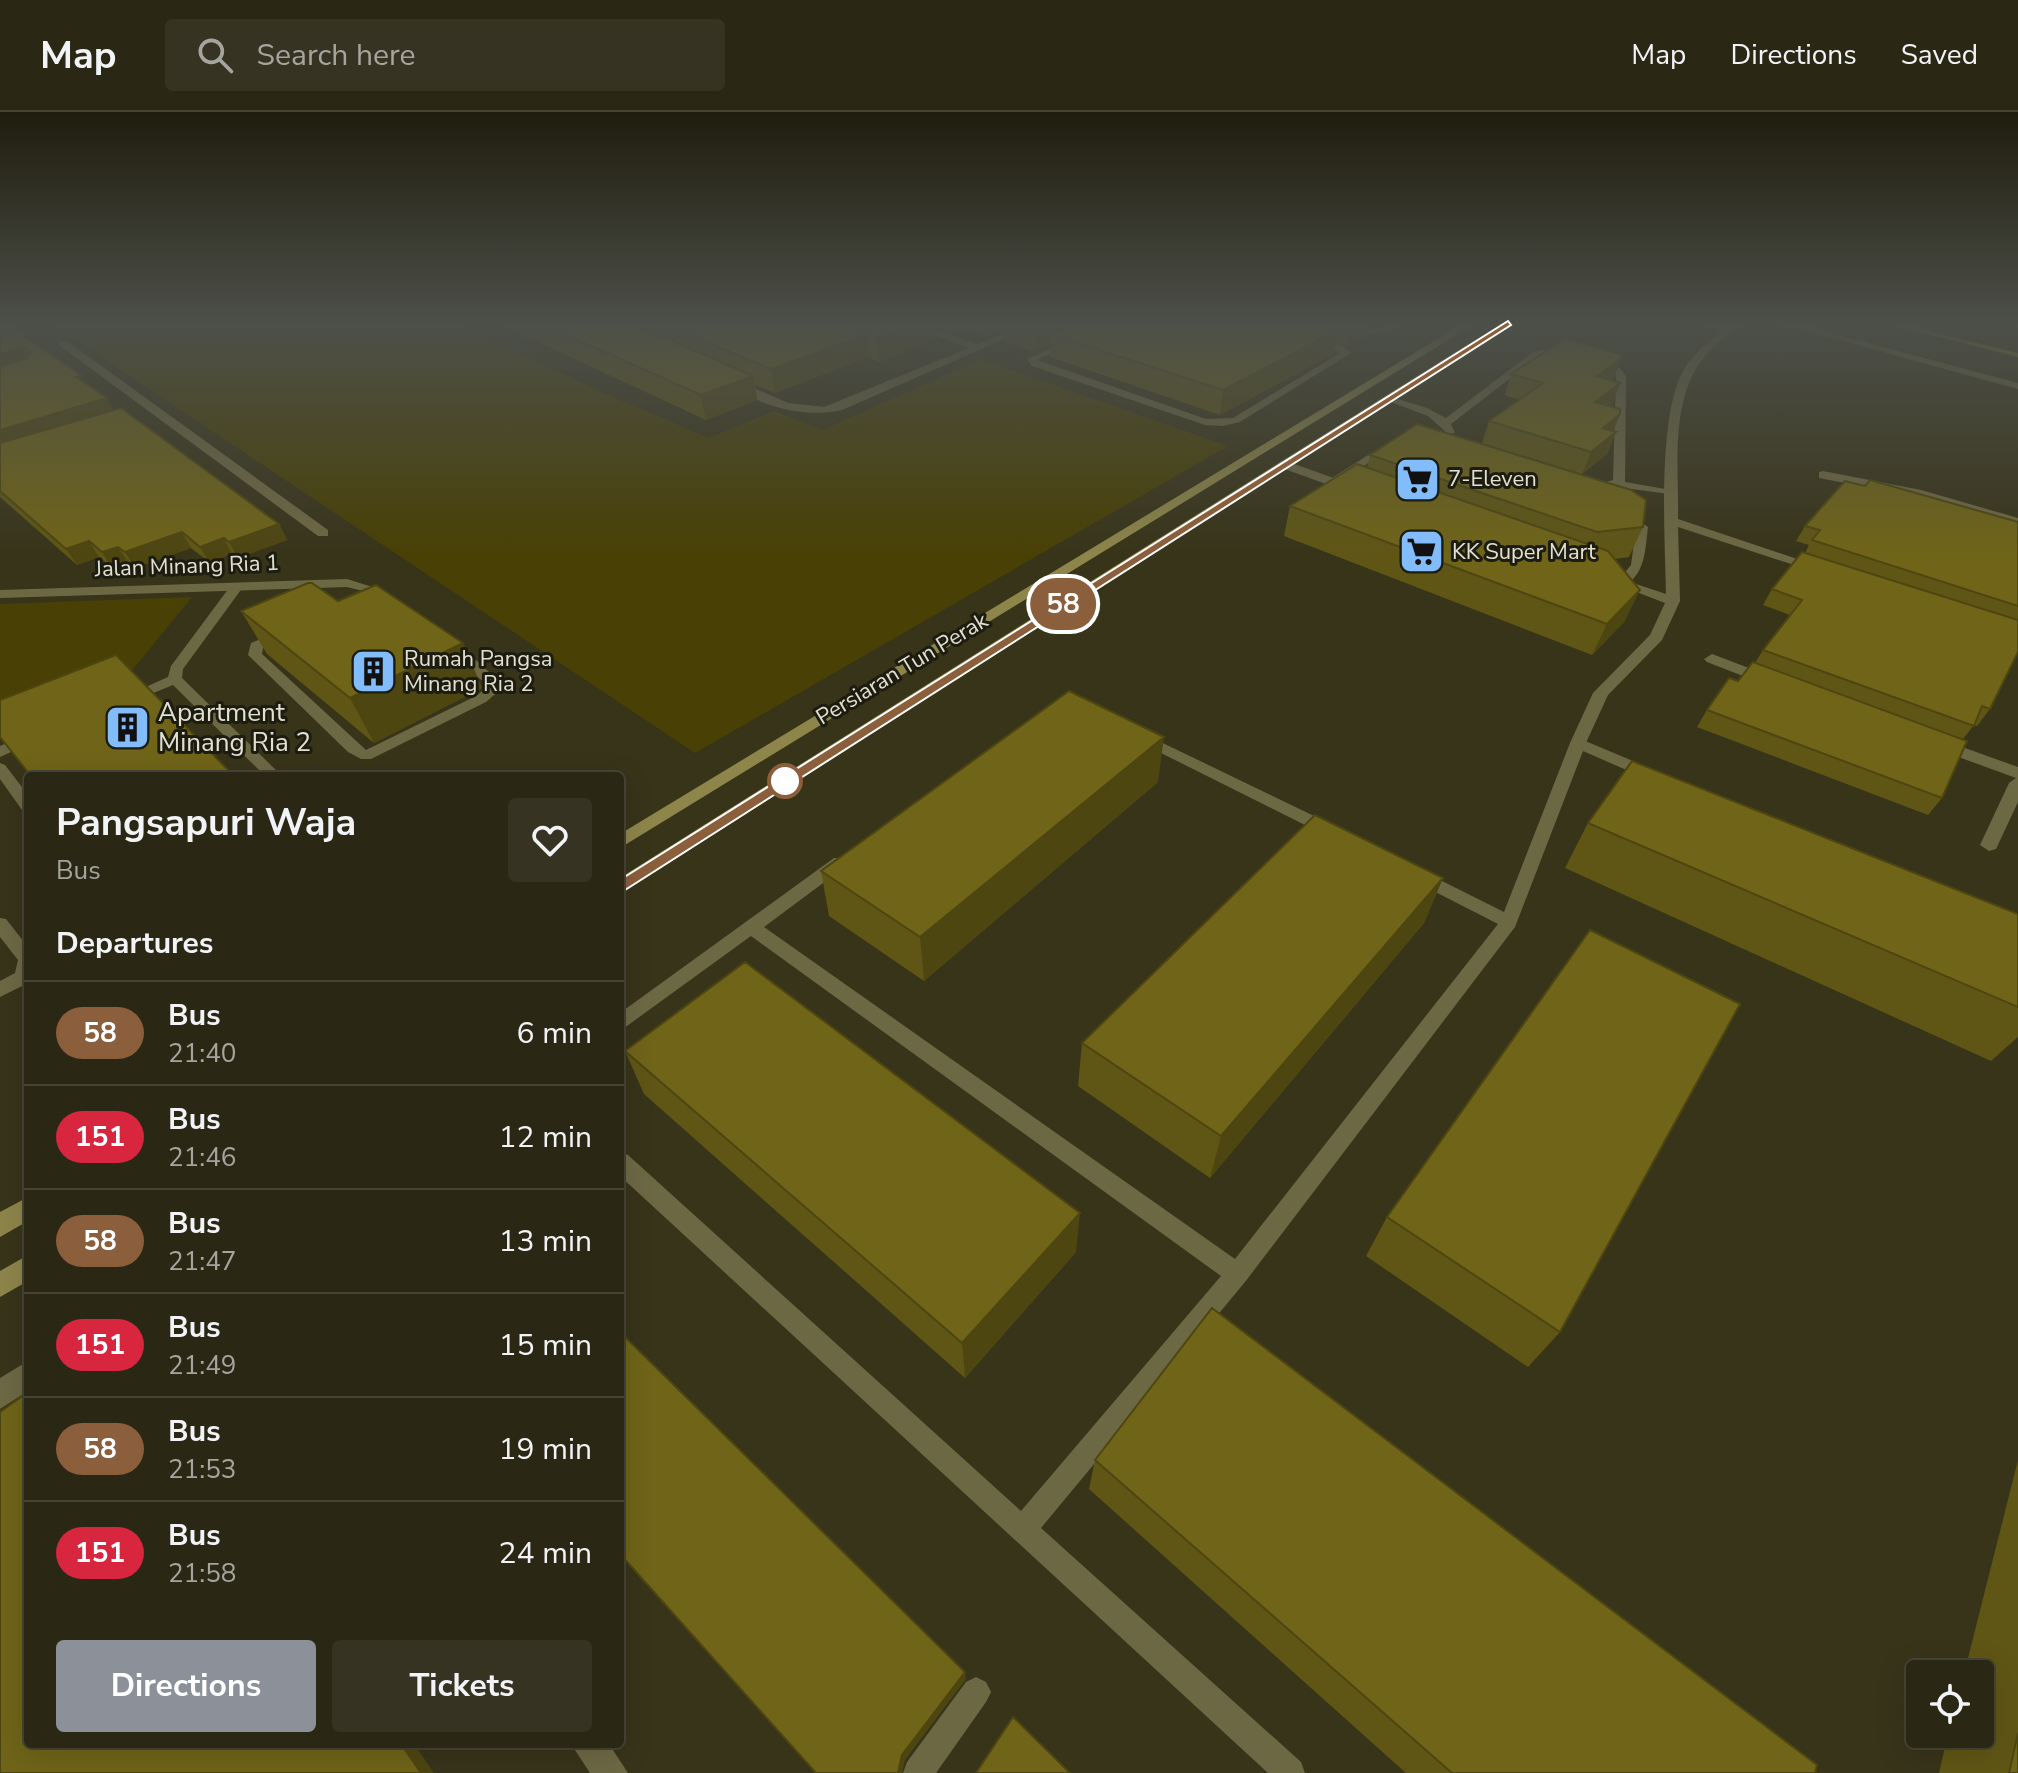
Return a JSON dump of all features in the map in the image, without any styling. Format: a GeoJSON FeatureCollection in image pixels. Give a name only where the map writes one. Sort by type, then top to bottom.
{"type":"FeatureCollection","features":[{"type":"Feature","properties":{"kind":"street"},"geometry":{"type":"LineString","coordinates":[[144,401],[323,533]]}},
{"type":"Feature","properties":{"kind":"street"},"geometry":{"type":"LineString","coordinates":[[774,401],[816,414],[855,401]]}},
{"type":"Feature","properties":{"kind":"street","name":"Persiaran Tun Perak"},"geometry":{"type":"LineString","coordinates":[[624,840],[1344,401]]}},
{"type":"Feature","properties":{"kind":"street","name":"Persiaran Tun Perak"},"geometry":{"type":"LineString","coordinates":[[624,884],[1386,401]]}},
{"type":"Feature","properties":{"kind":"street"},"geometry":{"type":"LineString","coordinates":[[1578,743],[1601,693],[1657,637],[1673,601],[1671,521],[1675,409],[1678,401]]}},
{"type":"Feature","properties":{"kind":"street"},"geometry":{"type":"LineString","coordinates":[[140,412],[154,408]]}},
{"type":"Feature","properties":{"kind":"street"},"geometry":{"type":"LineString","coordinates":[[1283,464],[1376,497]]}},
{"type":"Feature","properties":{"kind":"street"},"geometry":{"type":"LineString","coordinates":[[1823,475],[1921,494],[2018,522]]}},
{"type":"Feature","properties":{"kind":"street"},"geometry":{"type":"LineString","coordinates":[[1671,521],[1837,575]]}},
{"type":"Feature","properties":{"kind":"street"},"geometry":{"type":"LineString","coordinates":[[1608,578],[1673,601]]}},
{"type":"Feature","properties":{"kind":"street","name":"Jalan Minang Ria 1"},"geometry":{"type":"LineString","coordinates":[[0,594],[347,583],[380,594]]}},
{"type":"Feature","properties":{"kind":"street"},"geometry":{"type":"LineString","coordinates":[[1712,659],[1785,687]]}},
{"type":"Feature","properties":{"kind":"street"},"geometry":{"type":"LineString","coordinates":[[1916,735],[2018,773]]}},
{"type":"Feature","properties":{"kind":"street"},"geometry":{"type":"LineString","coordinates":[[1989,845],[2018,783]]}},
{"type":"Feature","properties":{"kind":"street"},"geometry":{"type":"LineString","coordinates":[[0,1226],[24,1211]]}},
{"type":"Feature","properties":{"kind":"street"},"geometry":{"type":"LineString","coordinates":[[0,1285],[24,1270]]}},
{"type":"Feature","properties":{"kind":"street"},"geometry":{"type":"LineString","coordinates":[[0,1395],[24,1378]]}},
{"type":"Feature","properties":{"kind":"street"},"geometry":{"type":"LineString","coordinates":[[591,1748],[611,1773]]}},
{"type":"Feature","properties":{"kind":"lane"},"geometry":{"type":"LineString","coordinates":[[1142,401],[1205,422],[1236,420],[1268,401]]}},
{"type":"Feature","properties":{"kind":"lane"},"geometry":{"type":"LineString","coordinates":[[1393,401],[1430,412],[1446,423],[1457,441]]}},
{"type":"Feature","properties":{"kind":"lane"},"geometry":{"type":"LineString","coordinates":[[1446,423],[1475,401]]}},
{"type":"Feature","properties":{"kind":"lane"},"geometry":{"type":"LineString","coordinates":[[1619,484],[1621,401]]}},
{"type":"Feature","properties":{"kind":"lane"},"geometry":{"type":"LineString","coordinates":[[1332,482],[1389,445],[1403,444]]}},
{"type":"Feature","properties":{"kind":"lane"},"geometry":{"type":"LineString","coordinates":[[1595,482],[1673,493]]}},
{"type":"Feature","properties":{"kind":"lane"},"geometry":{"type":"LineString","coordinates":[[1609,510],[1624,515],[1642,527],[1637,566],[1622,583]]}},
{"type":"Feature","properties":{"kind":"lane"},"geometry":{"type":"LineString","coordinates":[[175,679],[176,669],[237,587]]}},
{"type":"Feature","properties":{"kind":"lane"},"geometry":{"type":"LineString","coordinates":[[303,629],[266,640],[256,646],[255,655],[353,749],[366,756],[481,699],[494,689],[490,680],[443,643]]}},
{"type":"Feature","properties":{"kind":"lane"},"geometry":{"type":"LineString","coordinates":[[107,707],[175,679]]}},
{"type":"Feature","properties":{"kind":"lane"},"geometry":{"type":"LineString","coordinates":[[175,679],[270,772]]}},
{"type":"Feature","properties":{"kind":"lane"},"geometry":{"type":"LineString","coordinates":[[1131,733],[1340,836]]}},
{"type":"Feature","properties":{"kind":"lane"},"geometry":{"type":"LineString","coordinates":[[0,752],[39,734]]}},
{"type":"Feature","properties":{"kind":"lane"},"geometry":{"type":"LineString","coordinates":[[1024,1528],[1237,1274],[1509,922],[1578,743],[1666,781]]}},
{"type":"Feature","properties":{"kind":"lane"},"geometry":{"type":"LineString","coordinates":[[0,768],[24,801]]}},
{"type":"Feature","properties":{"kind":"lane"},"geometry":{"type":"LineString","coordinates":[[624,1020],[852,853]]}},
{"type":"Feature","properties":{"kind":"lane"},"geometry":{"type":"LineString","coordinates":[[1396,864],[1509,922]]}},
{"type":"Feature","properties":{"kind":"lane"},"geometry":{"type":"LineString","coordinates":[[0,924],[24,955]]}},
{"type":"Feature","properties":{"kind":"lane"},"geometry":{"type":"LineString","coordinates":[[751,927],[1237,1274]]}},
{"type":"Feature","properties":{"kind":"lane"},"geometry":{"type":"LineString","coordinates":[[0,990],[23,977],[24,972]]}},
{"type":"Feature","properties":{"kind":"lane"},"geometry":{"type":"LineString","coordinates":[[624,1166],[1290,1773]]}},
{"type":"Feature","properties":{"kind":"lane"},"geometry":{"type":"LineString","coordinates":[[918,1773],[976,1692]]}},
{"type":"Feature","properties":{"kind":"shaded area"},"geometry":{"type":"Polygon","coordinates":[[[166,401],[621,401],[709,438],[774,411],[823,430],[888,401],[1098,401],[1228,446],[695,753],[166,401]]]}},
{"type":"Feature","properties":{"kind":"shaded area"},"geometry":{"type":"Polygon","coordinates":[[[192,597],[130,673],[0,723],[0,604],[192,597]]]}},
{"type":"Feature","properties":{"kind":"building"},"geometry":{"type":"Polygon","coordinates":[[[0,401],[99,401],[0,430],[0,401]]]}},
{"type":"Feature","properties":{"kind":"building"},"geometry":{"type":"Polygon","coordinates":[[[1518,401],[1597,401],[1595,402],[1620,409],[1620,414],[1603,428],[1616,432],[1591,452],[1489,421],[1518,401]]]}},
{"type":"Feature","properties":{"kind":"building"},"geometry":{"type":"Polygon","coordinates":[[[121,408],[279,524],[229,542],[224,538],[200,547],[182,532],[125,552],[118,547],[102,552],[89,541],[66,549],[0,491],[0,443],[121,408]]]}},
{"type":"Feature","properties":{"kind":"building"},"geometry":{"type":"Polygon","coordinates":[[[1417,424],[1631,490],[1646,500],[1643,527],[1597,532],[1370,455],[1417,424]]]}},
{"type":"Feature","properties":{"kind":"building"},"geometry":{"type":"Polygon","coordinates":[[[1357,464],[1608,551],[1640,590],[1607,624],[1290,506],[1357,464]]]}},
{"type":"Feature","properties":{"kind":"building"},"geometry":{"type":"Polygon","coordinates":[[[1870,480],[2018,522],[2018,606],[1812,540],[1820,530],[1805,526],[1845,481],[1865,486],[1870,480]]]}},
{"type":"Feature","properties":{"kind":"building"},"geometry":{"type":"Polygon","coordinates":[[[1802,552],[2018,620],[2018,652],[1990,709],[1982,706],[1974,726],[1763,650],[1802,600],[1772,589],[1802,552]]]}},
{"type":"Feature","properties":{"kind":"building"},"geometry":{"type":"Polygon","coordinates":[[[308,583],[338,601],[376,585],[463,643],[350,698],[241,611],[308,583]]]}},
{"type":"Feature","properties":{"kind":"building"},"geometry":{"type":"Polygon","coordinates":[[[116,655],[230,772],[28,772],[0,737],[0,700],[116,655]]]}},
{"type":"Feature","properties":{"kind":"building"},"geometry":{"type":"Polygon","coordinates":[[[1753,662],[1967,741],[1942,798],[1707,710],[1729,678],[1738,681],[1753,662]]]}},
{"type":"Feature","properties":{"kind":"building"},"geometry":{"type":"Polygon","coordinates":[[[1069,691],[1164,737],[920,937],[821,871],[1069,691]]]}},
{"type":"Feature","properties":{"kind":"building"},"geometry":{"type":"Polygon","coordinates":[[[1632,761],[2018,914],[2018,1007],[1588,823],[1632,761]]]}},
{"type":"Feature","properties":{"kind":"building"},"geometry":{"type":"Polygon","coordinates":[[[1315,815],[1443,878],[1221,1136],[1082,1043],[1315,815]]]}},
{"type":"Feature","properties":{"kind":"building"},"geometry":{"type":"Polygon","coordinates":[[[1590,930],[1740,1004],[1560,1332],[1387,1217],[1590,930]]]}},
{"type":"Feature","properties":{"kind":"building"},"geometry":{"type":"Polygon","coordinates":[[[745,962],[1080,1213],[962,1343],[625,1051],[745,962]]]}},
{"type":"Feature","properties":{"kind":"building"},"geometry":{"type":"Polygon","coordinates":[[[1212,1308],[1817,1765],[1815,1773],[1452,1773],[1095,1460],[1212,1308]]]}},
{"type":"Feature","properties":{"kind":"building"},"geometry":{"type":"Polygon","coordinates":[[[624,1336],[965,1672],[902,1755],[898,1773],[816,1773],[624,1558],[624,1336]]]}},
{"type":"Feature","properties":{"kind":"building"},"geometry":{"type":"Polygon","coordinates":[[[24,1395],[24,1748],[404,1748],[421,1773],[0,1773],[0,1412],[24,1395]]]}},
{"type":"Feature","properties":{"kind":"building"},"geometry":{"type":"Polygon","coordinates":[[[1013,1717],[1070,1773],[976,1773],[1013,1717]]]}},
{"type":"Feature","properties":{"kind":"building"},"geometry":{"type":"Polygon","coordinates":[[[2018,1733],[2018,1773],[2009,1773],[2018,1733]]]}},
{"type":"Feature","properties":{"kind":"bus line","name":"58"},"geometry":{"type":"LineString","coordinates":[[624,884],[1385,401]]}},
{"type":"Feature","properties":{"kind":"place","name":"7-Eleven"},"geometry":{"type":"Point","coordinates":[1417,479]}},
{"type":"Feature","properties":{"kind":"place","name":"KK Super Mart"},"geometry":{"type":"Point","coordinates":[1421,552]}},
{"type":"Feature","properties":{"kind":"place","name":"Rumah Pangsa Minang Ria 2"},"geometry":{"type":"Point","coordinates":[373,672]}},
{"type":"Feature","properties":{"kind":"place","name":"Apartment Minang Ria 2"},"geometry":{"type":"Point","coordinates":[127,727]}}]}
